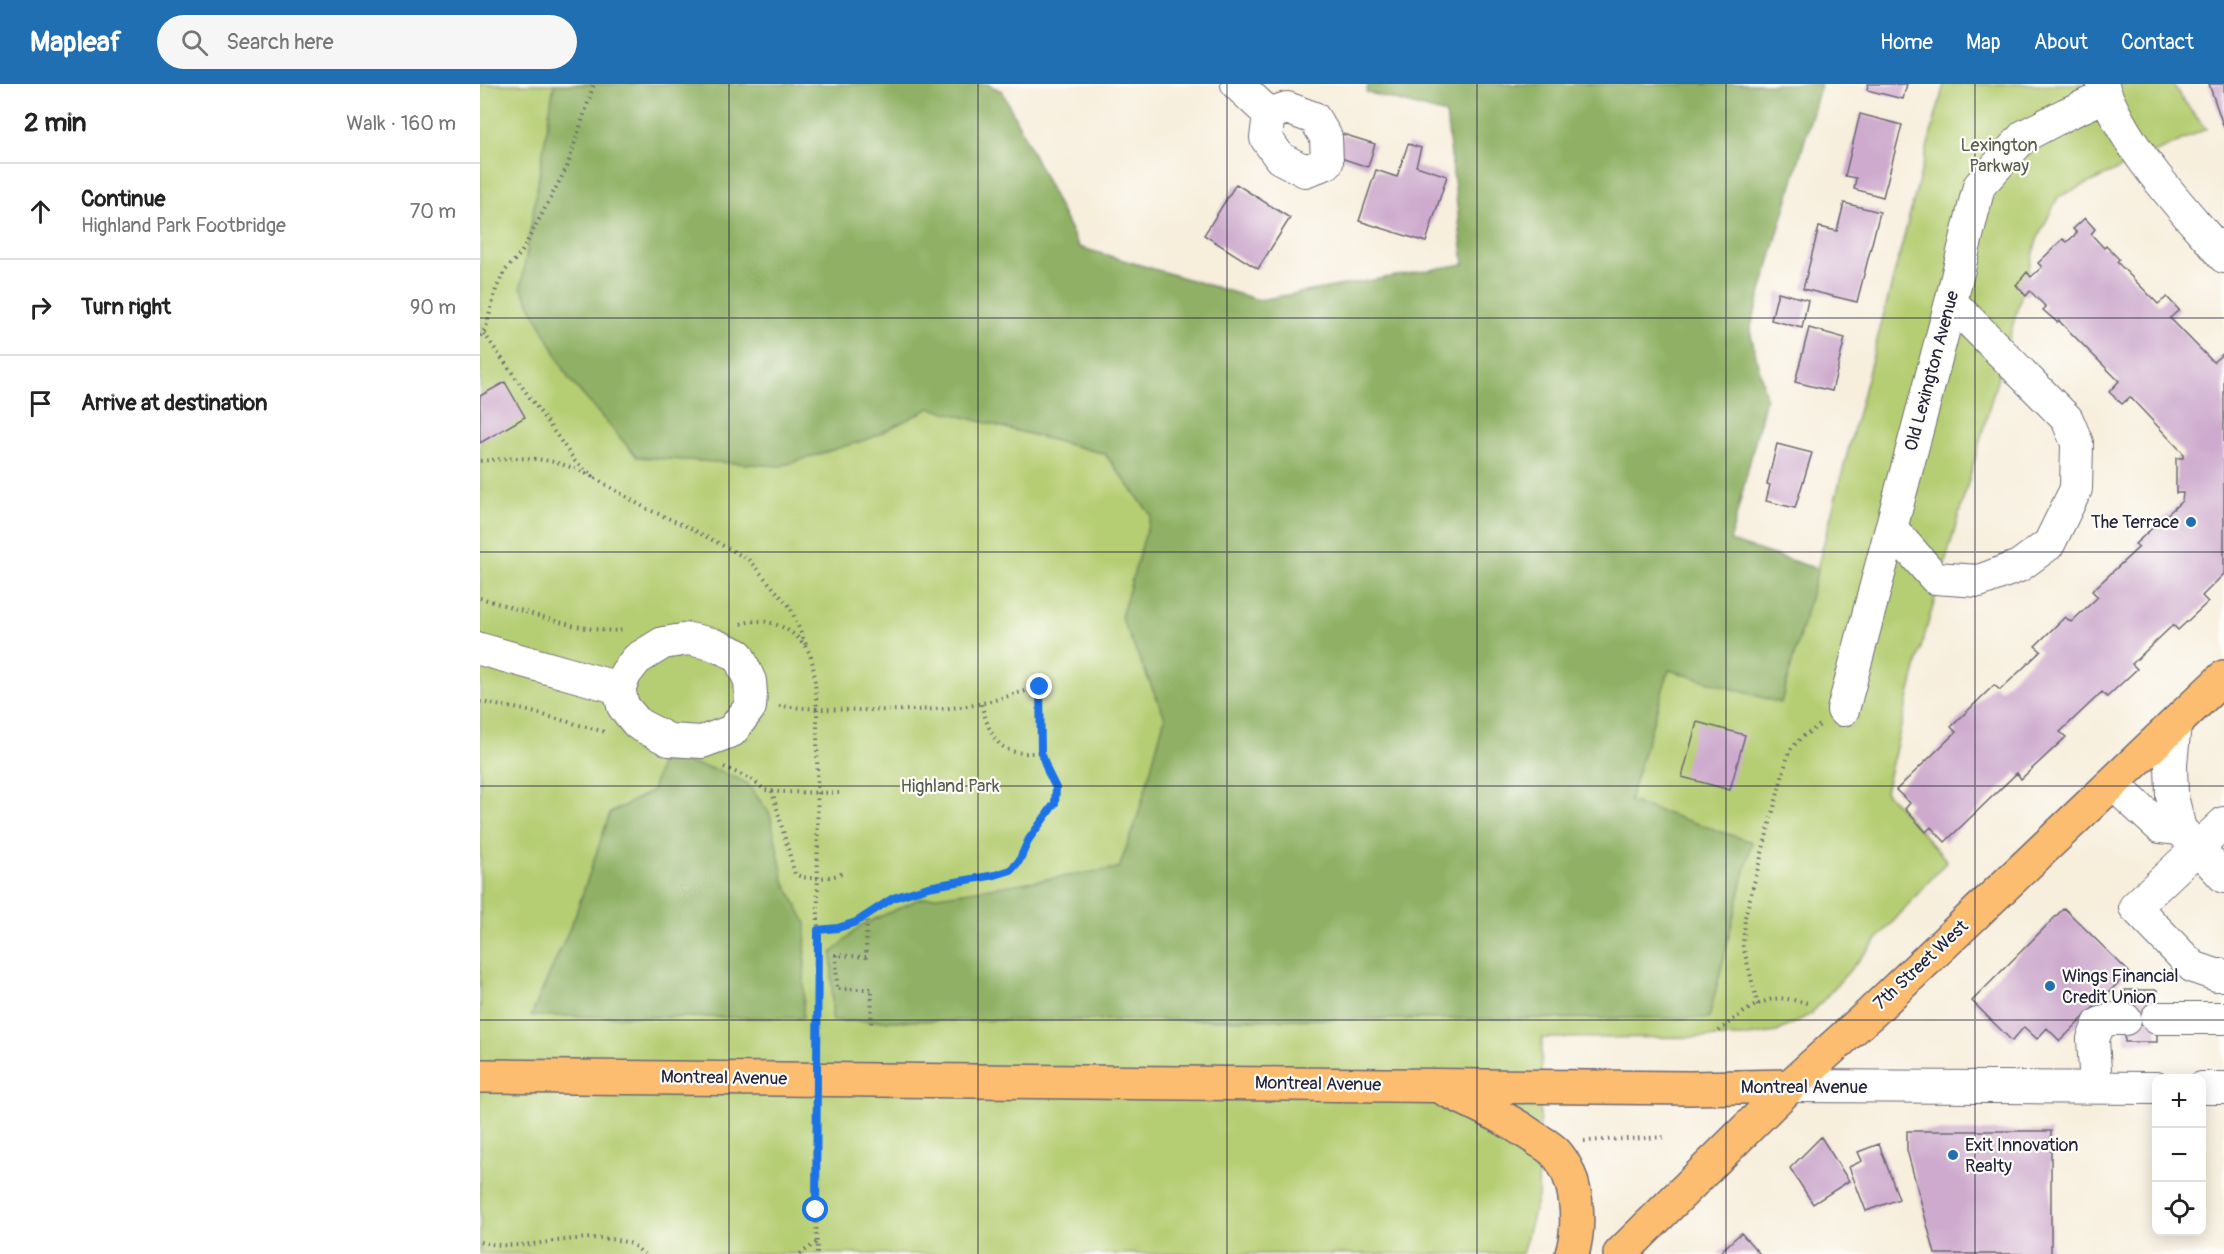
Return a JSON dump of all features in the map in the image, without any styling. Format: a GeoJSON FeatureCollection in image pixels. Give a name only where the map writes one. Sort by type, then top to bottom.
{"type":"FeatureCollection","features":[{"type":"Feature","properties":{"kind":"main road","name":"7th Street West"},"geometry":{"type":"LineString","coordinates":[[1620,1254],[1790,1086],[1880,1005],[2224,677]]}},
{"type":"Feature","properties":{"kind":"main road","name":"Montreal Avenue"},"geometry":{"type":"LineString","coordinates":[[480,1076],[1690,1088],[1790,1086]]}},
{"type":"Feature","properties":{"kind":"main road"},"geometry":{"type":"LineString","coordinates":[[1433,1085],[1505,1118],[1554,1151],[1566,1168],[1576,1202],[1576,1240],[1572,1254]]}},
{"type":"Feature","properties":{"kind":"street"},"geometry":{"type":"LineString","coordinates":[[1237,84],[1269,114]]}},
{"type":"Feature","properties":{"kind":"street"},"geometry":{"type":"LineString","coordinates":[[2104,90],[2147,164],[2224,257]]}},
{"type":"Feature","properties":{"kind":"street","name":"Old Lexington Avenue"},"geometry":{"type":"LineString","coordinates":[[1842,710],[1951,302],[1979,186],[2024,136],[2066,114],[2104,90]]}},
{"type":"Feature","properties":{"kind":"street"},"geometry":{"type":"LineString","coordinates":[[1891,528],[1935,578],[1979,581],[2019,567],[2049,544],[2076,489],[2077,442],[2067,419],[1951,302]]}},
{"type":"Feature","properties":{"kind":"street"},"geometry":{"type":"LineString","coordinates":[[480,649],[619,688]]}},
{"type":"Feature","properties":{"kind":"street"},"geometry":{"type":"LineString","coordinates":[[2175,724],[2171,764],[2172,796],[2188,838],[2224,877]]}},
{"type":"Feature","properties":{"kind":"street"},"geometry":{"type":"LineString","coordinates":[[2114,784],[2160,827],[2188,838]]}},
{"type":"Feature","properties":{"kind":"street"},"geometry":{"type":"LineString","coordinates":[[2224,823],[2188,838],[2135,907],[2193,967],[2216,975],[2224,975]]}},
{"type":"Feature","properties":{"kind":"street"},"geometry":{"type":"LineString","coordinates":[[2157,1018],[2224,1018]]}},
{"type":"Feature","properties":{"kind":"street"},"geometry":{"type":"LineString","coordinates":[[2096,1087],[2093,1039],[2099,1024],[2110,1019],[2125,1019]]}},
{"type":"Feature","properties":{"kind":"street","name":"Montreal Avenue"},"geometry":{"type":"LineString","coordinates":[[1790,1086],[2152,1088]]}},
{"type":"Feature","properties":{"kind":"street"},"geometry":{"type":"LineString","coordinates":[[2206,1088],[2224,1088]]}},
{"type":"Feature","properties":{"kind":"path"},"geometry":{"type":"LineString","coordinates":[[594,84],[567,167],[521,253],[504,272],[496,289],[486,328],[481,334],[575,461],[595,478]]}},
{"type":"Feature","properties":{"kind":"path"},"geometry":{"type":"LineString","coordinates":[[480,461],[516,457],[540,458],[576,468],[645,508],[688,527],[748,559],[790,607],[808,649],[814,676],[817,710],[817,1254]]}},
{"type":"Feature","properties":{"kind":"path"},"geometry":{"type":"LineString","coordinates":[[480,598],[584,628],[603,631],[632,629]]}},
{"type":"Feature","properties":{"kind":"path"},"geometry":{"type":"LineString","coordinates":[[733,628],[744,623],[760,621],[778,624],[808,649]]}},
{"type":"Feature","properties":{"kind":"path"},"geometry":{"type":"LineString","coordinates":[[770,705],[817,710],[930,709],[981,703],[1040,687],[1041,752],[1056,788],[1055,803],[1029,839],[1019,861],[1011,870],[928,887],[893,898],[856,922],[838,928],[818,930]]}},
{"type":"Feature","properties":{"kind":"path"},"geometry":{"type":"LineString","coordinates":[[981,703],[995,740],[1011,752],[1023,755],[1041,752]]}},
{"type":"Feature","properties":{"kind":"path"},"geometry":{"type":"LineString","coordinates":[[1758,1005],[1743,946],[1745,917],[1789,752],[1802,737],[1842,710]]}},
{"type":"Feature","properties":{"kind":"path"},"geometry":{"type":"LineString","coordinates":[[772,791],[795,874],[800,877],[818,877],[838,876],[843,873]]}},
{"type":"Feature","properties":{"kind":"path"},"geometry":{"type":"LineString","coordinates":[[867,914],[866,957],[836,955],[837,989],[872,989],[871,1026]]}},
{"type":"Feature","properties":{"kind":"path"},"geometry":{"type":"LineString","coordinates":[[1719,1031],[1735,1018],[1758,1005],[1775,999],[1808,1003]]}},
{"type":"Feature","properties":{"kind":"path"},"geometry":{"type":"LineString","coordinates":[[1575,1141],[1667,1137]]}},
{"type":"Feature","properties":{"kind":"path"},"geometry":{"type":"LineString","coordinates":[[480,1242],[493,1248],[513,1249],[608,1239],[631,1244],[644,1254]]}},
{"type":"Feature","properties":{"kind":"path"},"geometry":{"type":"LineString","coordinates":[[800,1254],[817,1242]]}},
{"type":"Feature","properties":{"kind":"green space","name":"Highland Park"},"geometry":{"type":"Polygon","coordinates":[[[480,84],[744,84],[1134,354],[1817,569],[1944,84],[2173,84],[2206,129],[2058,197],[2037,240],[1921,648],[1885,791],[1947,861],[1811,1014],[1777,1032],[1742,1037],[1542,1038],[1538,1197],[1522,1254],[480,1254],[480,84]]]}},
{"type":"Feature","properties":{"kind":"green space"},"geometry":{"type":"Polygon","coordinates":[[[554,84],[987,84],[1002,91],[1079,247],[1259,300],[1464,264],[1446,114],[1366,92],[1369,84],[1821,84],[1750,330],[1766,398],[1730,541],[1818,569],[1781,703],[1669,670],[1629,801],[1752,842],[1709,1018],[832,1021],[832,953],[860,926],[919,899],[1119,868],[1139,812],[1165,717],[1121,617],[1151,515],[1105,454],[930,408],[871,438],[781,466],[637,457],[569,379],[521,287],[554,84]]]}},
{"type":"Feature","properties":{"kind":"green space"},"geometry":{"type":"Polygon","coordinates":[[[662,757],[718,770],[747,783],[770,814],[784,881],[806,923],[803,1018],[531,1016],[575,916],[610,813],[652,791],[662,757]]]}},
{"type":"Feature","properties":{"kind":"building"},"geometry":{"type":"Polygon","coordinates":[[[1868,84],[1907,84],[1903,99],[1867,90],[1868,84]]]}},
{"type":"Feature","properties":{"kind":"building"},"geometry":{"type":"Polygon","coordinates":[[[2209,84],[2224,84],[2224,128],[2209,84]]]}},
{"type":"Feature","properties":{"kind":"building"},"geometry":{"type":"Polygon","coordinates":[[[1860,114],[1902,125],[1883,197],[1854,189],[1856,178],[1845,176],[1860,114]]]}},
{"type":"Feature","properties":{"kind":"building"},"geometry":{"type":"Polygon","coordinates":[[[1343,134],[1375,144],[1368,167],[1335,156],[1343,134]]]}},
{"type":"Feature","properties":{"kind":"building"},"geometry":{"type":"Polygon","coordinates":[[[1408,144],[1421,148],[1416,166],[1447,176],[1426,242],[1359,221],[1376,170],[1397,177],[1408,144]]]}},
{"type":"Feature","properties":{"kind":"building"},"geometry":{"type":"Polygon","coordinates":[[[1236,184],[1290,218],[1258,269],[1204,235],[1236,184]]]}},
{"type":"Feature","properties":{"kind":"building"},"geometry":{"type":"Polygon","coordinates":[[[1844,203],[1880,212],[1857,302],[1803,289],[1819,227],[1837,231],[1844,203]]]}},
{"type":"Feature","properties":{"kind":"building","name":"The Terrace"},"geometry":{"type":"Polygon","coordinates":[[[2085,218],[2095,229],[2091,234],[2119,259],[2117,262],[2158,304],[2167,297],[2179,310],[2170,318],[2213,362],[2224,353],[2224,574],[2202,596],[2208,602],[2178,630],[2173,625],[2132,664],[2137,669],[2107,697],[2102,692],[2060,732],[2066,737],[2021,779],[2017,773],[1945,842],[1931,827],[1926,832],[1905,809],[1910,803],[1896,790],[1956,732],[1951,727],[1994,685],[2000,690],[2041,651],[2035,646],[2065,617],[2071,622],[2098,597],[2092,591],[2139,547],[2135,544],[2182,501],[2183,493],[2176,493],[2176,458],[2183,458],[2183,453],[2130,397],[2122,404],[2109,392],[2119,381],[2059,321],[2057,322],[2043,310],[2046,307],[2030,291],[2026,296],[2016,285],[2027,272],[2031,277],[2042,267],[2038,263],[2063,239],[2067,242],[2077,233],[2073,229],[2085,218]]]}},
{"type":"Feature","properties":{"kind":"building"},"geometry":{"type":"Polygon","coordinates":[[[1778,292],[1808,300],[1802,328],[1771,320],[1778,292]]]}},
{"type":"Feature","properties":{"kind":"building"},"geometry":{"type":"Polygon","coordinates":[[[1809,328],[1845,338],[1832,391],[1795,382],[1809,328]]]}},
{"type":"Feature","properties":{"kind":"building"},"geometry":{"type":"Polygon","coordinates":[[[505,382],[525,417],[480,443],[480,396],[505,382]]]}},
{"type":"Feature","properties":{"kind":"building"},"geometry":{"type":"Polygon","coordinates":[[[1777,444],[1812,453],[1795,508],[1766,501],[1770,485],[1767,484],[1777,444]]]}},
{"type":"Feature","properties":{"kind":"building"},"geometry":{"type":"Polygon","coordinates":[[[1697,722],[1745,735],[1730,790],[1682,777],[1697,722]]]}},
{"type":"Feature","properties":{"kind":"building","name":"Wings Financial Credit Union"},"geometry":{"type":"Polygon","coordinates":[[[2064,908],[2129,972],[2060,1041],[2047,1028],[2037,1039],[2024,1027],[2012,1041],[1972,1001],[2064,908]]]}},
{"type":"Feature","properties":{"kind":"building"},"geometry":{"type":"Polygon","coordinates":[[[2125,990],[2157,990],[2157,1042],[2125,1042],[2125,990]]]}},
{"type":"Feature","properties":{"kind":"building"},"geometry":{"type":"Polygon","coordinates":[[[1907,1131],[2051,1131],[2051,1254],[1935,1254],[1907,1150],[1907,1131]]]}},
{"type":"Feature","properties":{"kind":"building"},"geometry":{"type":"Polygon","coordinates":[[[1821,1137],[1849,1181],[1813,1204],[1790,1168],[1821,1137]]]}},
{"type":"Feature","properties":{"kind":"building"},"geometry":{"type":"Polygon","coordinates":[[[1879,1144],[1899,1199],[1866,1211],[1849,1167],[1862,1161],[1858,1152],[1879,1144]]]}},
{"type":"Feature","properties":{"kind":"building"},"geometry":{"type":"Polygon","coordinates":[[[1741,1233],[1760,1254],[1718,1254],[1741,1233]]]}},
{"type":"Feature","properties":{"kind":"place","name":"The Terrace"},"geometry":{"type":"Point","coordinates":[2191,522]}},
{"type":"Feature","properties":{"kind":"place","name":"Wings Financial Credit Union"},"geometry":{"type":"Point","coordinates":[2050,986]}},
{"type":"Feature","properties":{"kind":"place","name":"Exit Innovation Realty"},"geometry":{"type":"Point","coordinates":[1953,1155]}},
{"type":"Feature","properties":{"kind":"route"},"geometry":{"type":"LineString","coordinates":[[816,1210],[818,930],[838,928],[856,922],[893,898],[928,887],[1011,870],[1019,861],[1029,839],[1055,803],[1056,788],[1041,752],[1040,687]]}},
{"type":"Feature","properties":{"kind":"park label","name":"Lexington Parkway"},"geometry":{"type":"Point","coordinates":[1999,155]}}]}
